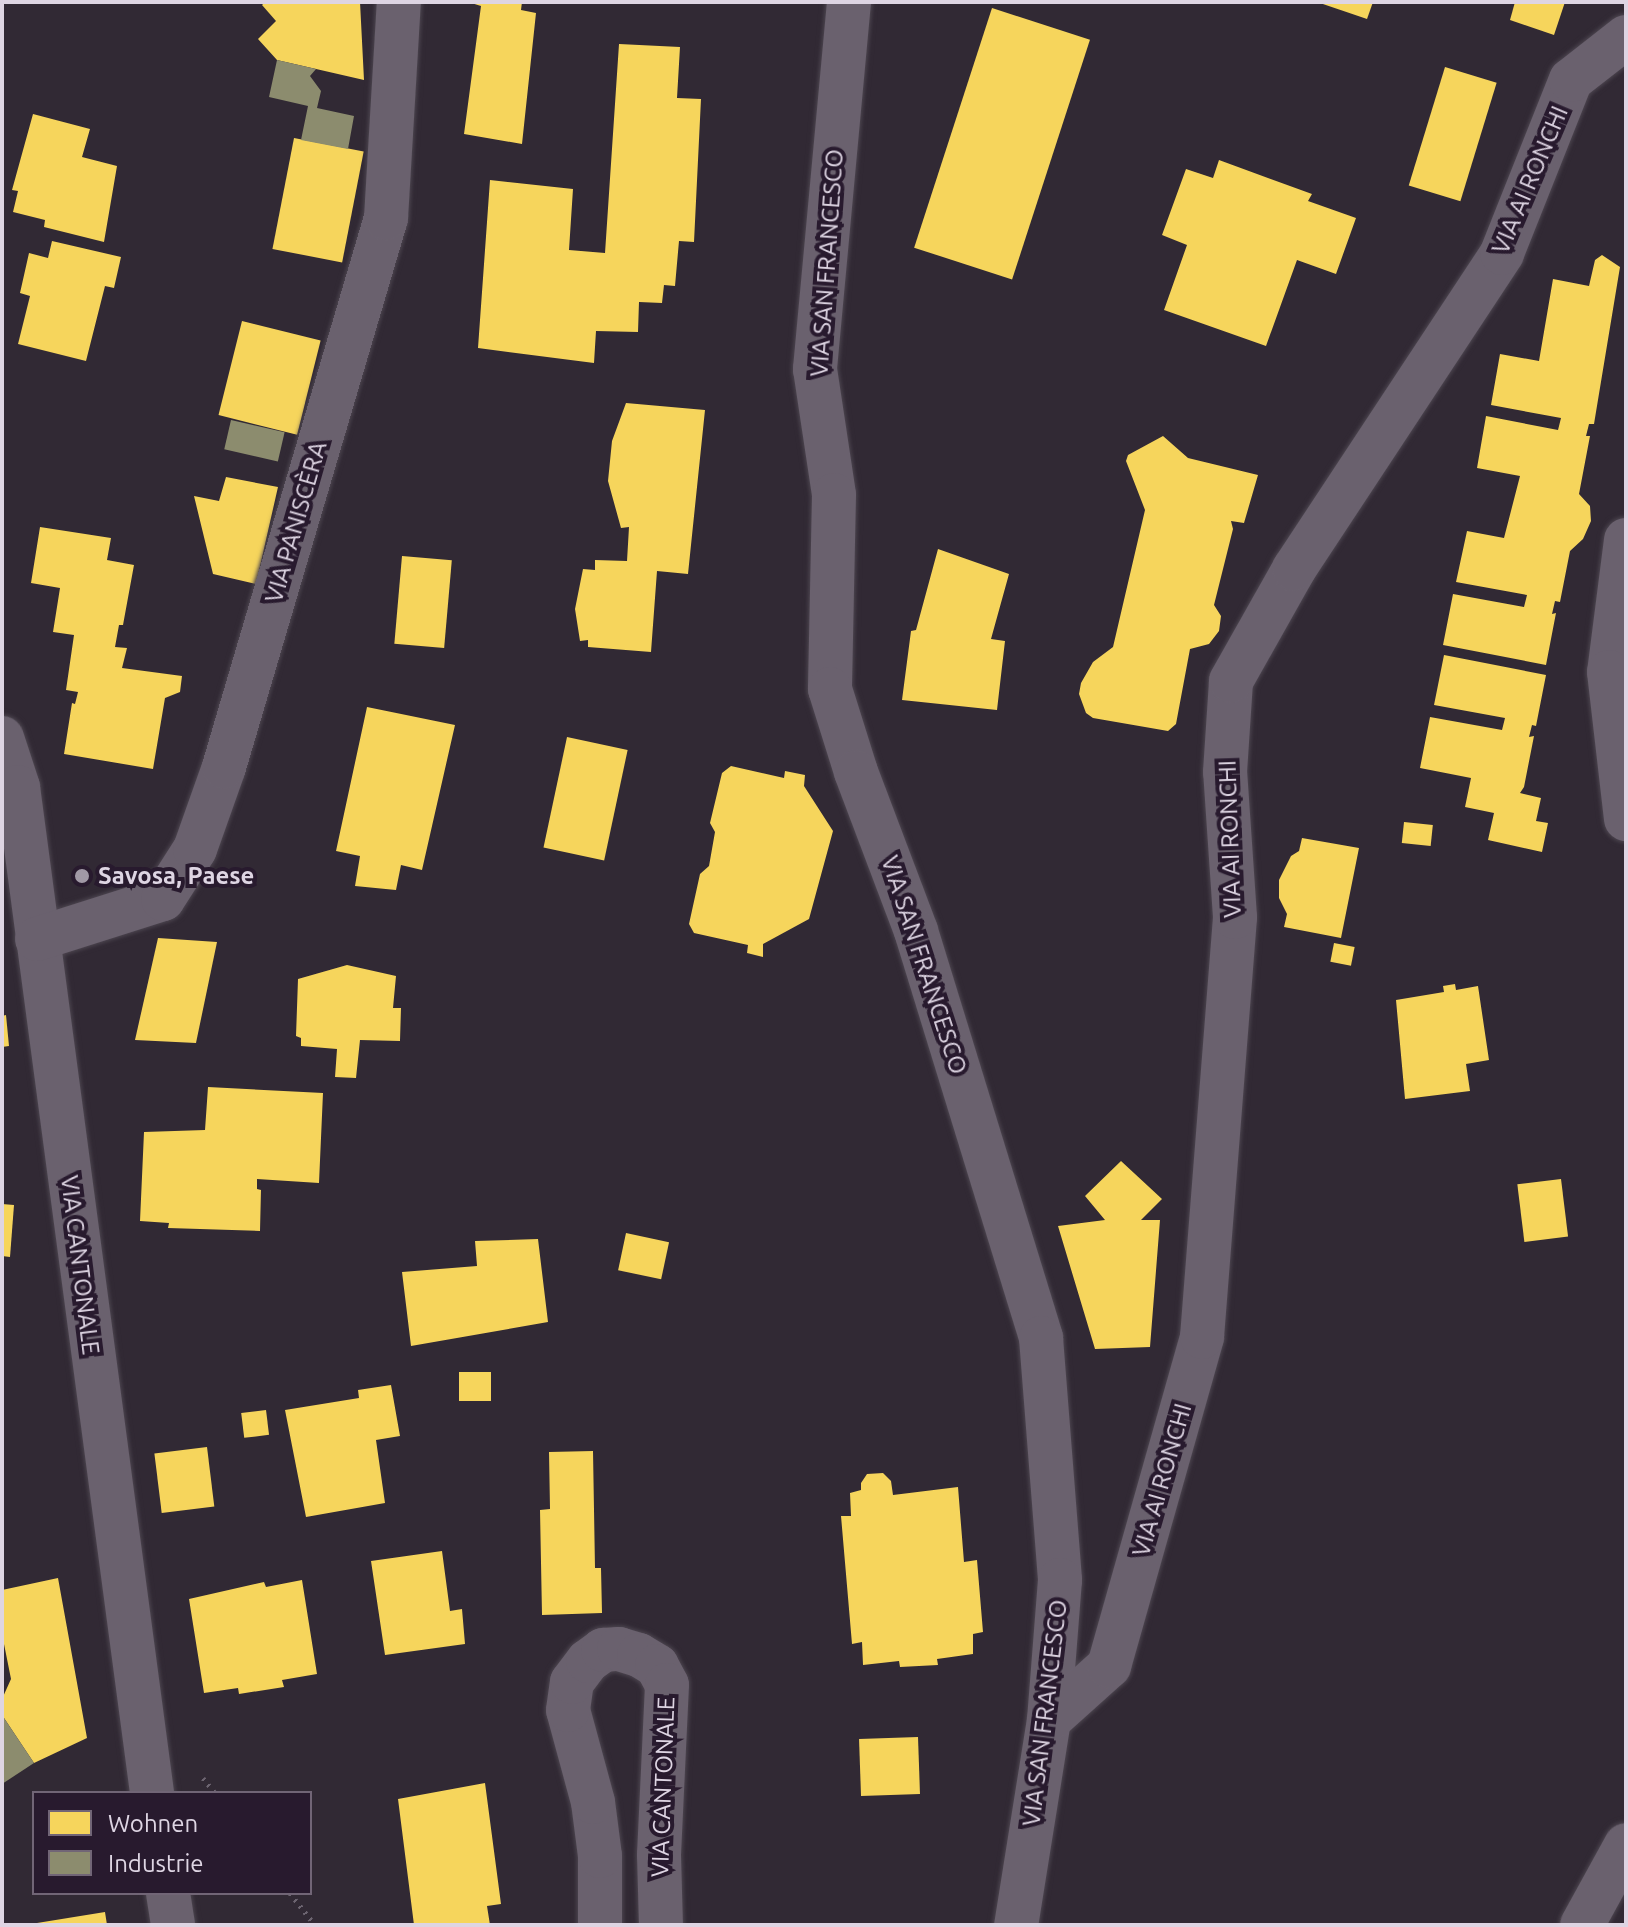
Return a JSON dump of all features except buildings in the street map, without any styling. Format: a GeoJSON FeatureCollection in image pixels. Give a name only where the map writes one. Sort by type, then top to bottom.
{"type":"FeatureCollection","features":[{"type":"Feature","properties":{"kind":"street","name":"VIA PANISCÈRA"},"geometry":{"type":"LineString","coordinates":[[37,939],[163,899],[195,849],[224,767],[386,218],[399,2]]}},
{"type":"Feature","properties":{"kind":"street","name":"VIA SAN FRANCESCO"},"geometry":{"type":"LineString","coordinates":[[849,2],[815,369],[834,495],[830,689],[856,772],[916,931],[1041,1338],[1060,1580],[1049,1720],[1016,1925]]}},
{"type":"Feature","properties":{"kind":"street","name":"VIA AI RONCHI"},"geometry":{"type":"LineString","coordinates":[[1049,1720],[1109,1666],[1202,1337],[1235,917],[1225,772],[1231,681],[1294,569],[1502,253],[1571,80],[1626,37]]}},
{"type":"Feature","properties":{"kind":"street"},"geometry":{"type":"LineString","coordinates":[[1626,540],[1609,672],[1626,819]]}},
{"type":"Feature","properties":{"kind":"street","name":"VIA CANTONALE"},"geometry":{"type":"LineString","coordinates":[[2,738],[18,787],[152,1791]]}},
{"type":"Feature","properties":{"kind":"street","name":"VIA CANTONALE"},"geometry":{"type":"LineString","coordinates":[[600,1925],[600,1856],[593,1802],[568,1710],[572,1682],[588,1661],[603,1650],[619,1649],[639,1655],[657,1666],[667,1685],[659,1855],[661,1925]]}},
{"type":"Feature","properties":{"kind":"street"},"geometry":{"type":"LineString","coordinates":[[1582,1925],[1626,1845]]}},
{"type":"Feature","properties":{"kind":"street"},"geometry":{"type":"LineString","coordinates":[[168,1895],[173,1925]]}},
{"type":"Feature","properties":{"kind":"path"},"geometry":{"type":"LineString","coordinates":[[292,1895],[315,1925]]}},
{"type":"Feature","properties":{"kind":"place","name":"Savosa, Paese"},"geometry":{"type":"Point","coordinates":[82,876]}}]}
